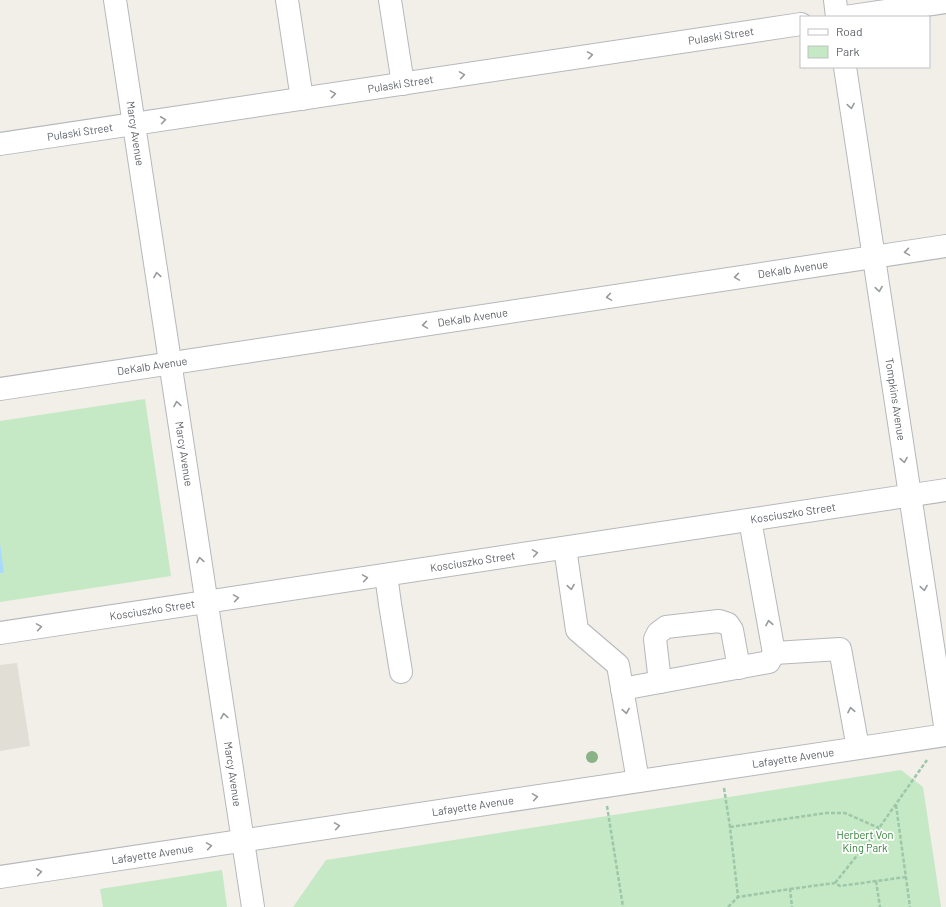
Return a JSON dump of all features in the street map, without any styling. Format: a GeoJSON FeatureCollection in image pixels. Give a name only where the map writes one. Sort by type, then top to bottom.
{"type":"FeatureCollection","features":[{"type":"Feature","properties":{"kind":"street","name":"Marcy Avenue"},"geometry":{"type":"LineString","coordinates":[[115,0],[253,907]]}},
{"type":"Feature","properties":{"kind":"street"},"geometry":{"type":"LineString","coordinates":[[287,0],[302,99]]}},
{"type":"Feature","properties":{"kind":"street"},"geometry":{"type":"LineString","coordinates":[[390,0],[403,84]]}},
{"type":"Feature","properties":{"kind":"street"},"geometry":{"type":"LineString","coordinates":[[835,0],[838,16]]}},
{"type":"Feature","properties":{"kind":"street"},"geometry":{"type":"LineString","coordinates":[[851,16],[946,2]]}},
{"type":"Feature","properties":{"kind":"street","name":"Pulaski Street"},"geometry":{"type":"LineString","coordinates":[[0,144],[800,24]]}},
{"type":"Feature","properties":{"kind":"street","name":"Tompkins Avenue"},"geometry":{"type":"LineString","coordinates":[[845,68],[946,734]]}},
{"type":"Feature","properties":{"kind":"street","name":"DeKalb Avenue"},"geometry":{"type":"LineString","coordinates":[[0,389],[946,246]]}},
{"type":"Feature","properties":{"kind":"street","name":"Kosciuszko Street"},"geometry":{"type":"LineString","coordinates":[[0,633],[946,490]]}},
{"type":"Feature","properties":{"kind":"street"},"geometry":{"type":"LineString","coordinates":[[622,689],[769,662],[774,653],[750,520]]}},
{"type":"Feature","properties":{"kind":"street"},"geometry":{"type":"LineString","coordinates":[[565,548],[577,630],[618,666],[638,781]]}},
{"type":"Feature","properties":{"kind":"street"},"geometry":{"type":"LineString","coordinates":[[386,575],[401,672]]}},
{"type":"Feature","properties":{"kind":"street"},"geometry":{"type":"LineString","coordinates":[[660,682],[655,639],[658,633],[666,627],[719,621],[728,624],[732,630],[739,668]]}},
{"type":"Feature","properties":{"kind":"street"},"geometry":{"type":"LineString","coordinates":[[774,653],[840,648],[858,748]]}},
{"type":"Feature","properties":{"kind":"street","name":"Lafayette Avenue"},"geometry":{"type":"LineString","coordinates":[[0,877],[946,734]]}},
{"type":"Feature","properties":{"kind":"path"},"geometry":{"type":"LineString","coordinates":[[835,883],[879,828],[927,760]]}},
{"type":"Feature","properties":{"kind":"path"},"geometry":{"type":"LineString","coordinates":[[721,768],[730,827],[738,897]]}},
{"type":"Feature","properties":{"kind":"path"},"geometry":{"type":"LineString","coordinates":[[604,786],[622,907]]}},
{"type":"Feature","properties":{"kind":"path"},"geometry":{"type":"LineString","coordinates":[[896,805],[910,907]]}},
{"type":"Feature","properties":{"kind":"path"},"geometry":{"type":"LineString","coordinates":[[730,827],[826,813],[845,814],[879,828]]}},
{"type":"Feature","properties":{"kind":"path"},"geometry":{"type":"LineString","coordinates":[[728,907],[738,897],[835,883],[840,886],[906,877]]}},
{"type":"Feature","properties":{"kind":"path"},"geometry":{"type":"LineString","coordinates":[[876,881],[880,907]]}},
{"type":"Feature","properties":{"kind":"path"},"geometry":{"type":"LineString","coordinates":[[790,890],[792,907]]}},
{"type":"Feature","properties":{"kind":"shaded area"},"geometry":{"type":"Polygon","coordinates":[[[17,663],[30,746],[0,751],[0,665],[17,663]]]}},
{"type":"Feature","properties":{"kind":"green space"},"geometry":{"type":"Polygon","coordinates":[[[145,399],[171,576],[0,602],[0,421],[145,399]]]}},
{"type":"Feature","properties":{"kind":"green space","name":"Herbert Von King Park"},"geometry":{"type":"Polygon","coordinates":[[[901,770],[923,787],[941,907],[293,907],[326,860],[901,770]]]}},
{"type":"Feature","properties":{"kind":"green space"},"geometry":{"type":"Polygon","coordinates":[[[222,870],[227,907],[103,907],[100,889],[222,870]]]}},
{"type":"Feature","properties":{"kind":"water"},"geometry":{"type":"Polygon","coordinates":[[[0,543],[4,573],[0,573],[0,543]]]}}]}
